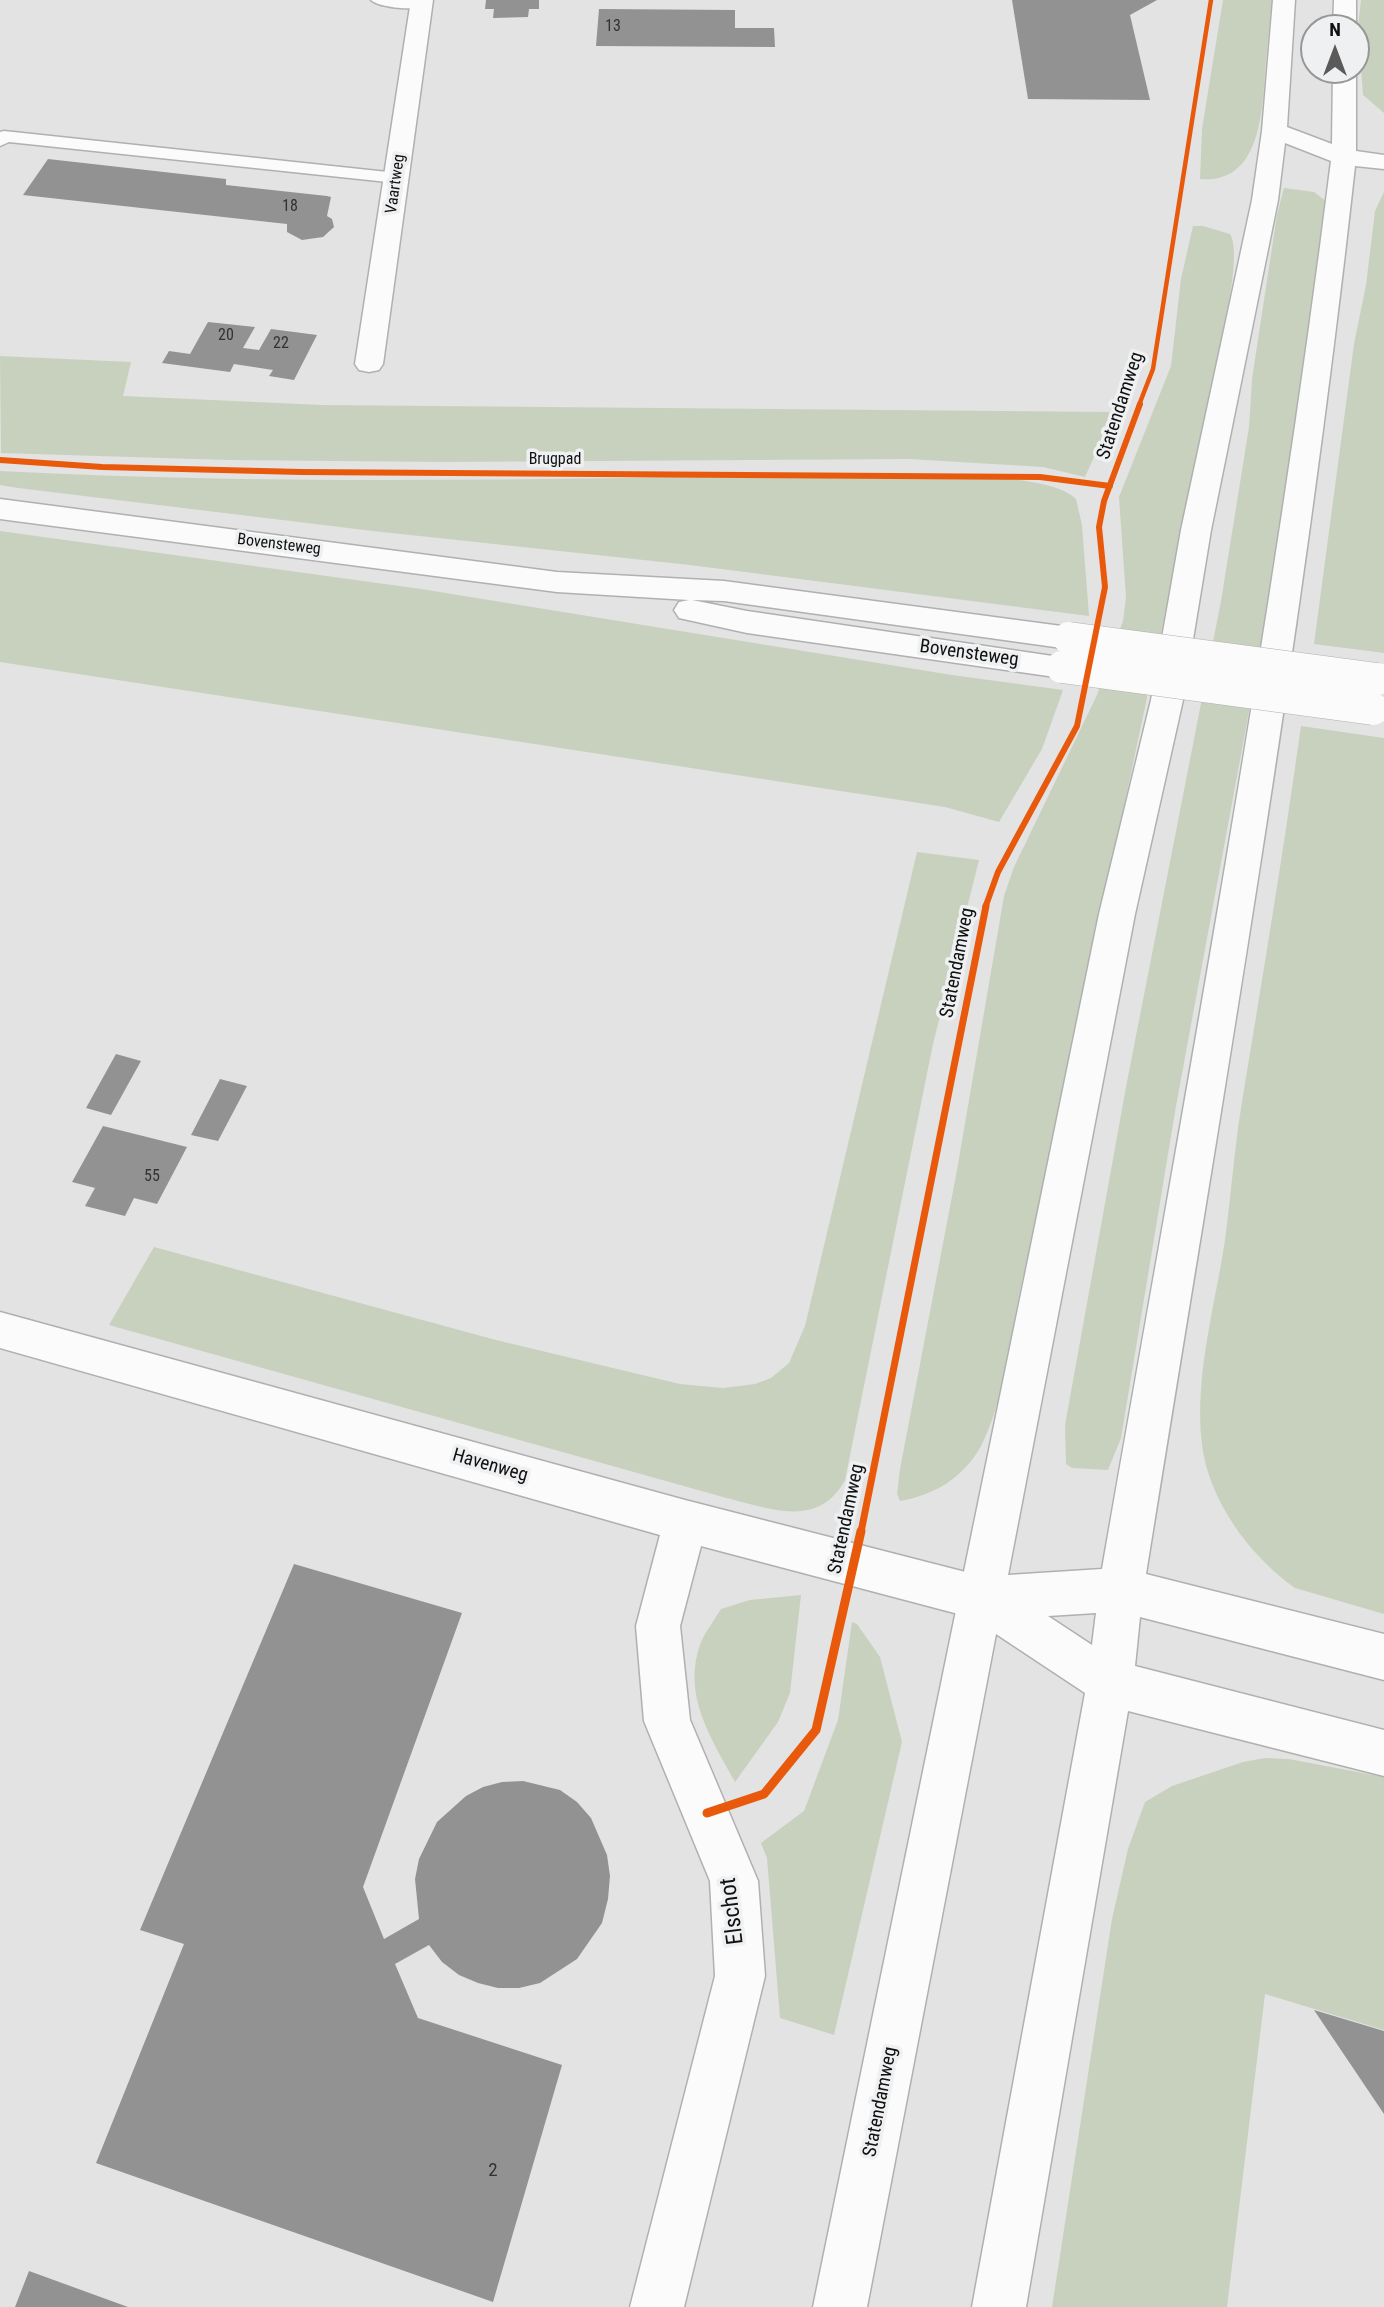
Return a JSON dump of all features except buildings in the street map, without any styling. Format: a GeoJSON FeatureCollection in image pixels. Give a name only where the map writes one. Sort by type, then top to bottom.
{"type":"FeatureCollection","features":[{"type":"Feature","properties":{"kind":"main road","name":"Statendamweg"},"geometry":{"type":"LineString","coordinates":[[840,2307],[1117,914],[1167,699],[1196,530],[1265,200],[1274,131],[1284,0]]}},
{"type":"Feature","properties":{"kind":"main road","name":"Vaartweg"},"geometry":{"type":"LineString","coordinates":[[369,364],[422,2]]}},
{"type":"Feature","properties":{"kind":"main road"},"geometry":{"type":"LineString","coordinates":[[999,2307],[1110,1683],[1121,1590],[1264,736],[1320,359],[1344,157],[1345,84]]}},
{"type":"Feature","properties":{"kind":"main road"},"geometry":{"type":"LineString","coordinates":[[1274,131],[1345,130],[1371,133]]}},
{"type":"Feature","properties":{"kind":"main road"},"geometry":{"type":"LineString","coordinates":[[1274,131],[1344,157],[1384,162]]}},
{"type":"Feature","properties":{"kind":"main road","name":"Bovensteweg"},"geometry":{"type":"LineString","coordinates":[[0,509],[557,582],[747,622],[1065,653],[1380,694]]}},
{"type":"Feature","properties":{"kind":"main road","name":"Havenweg"},"geometry":{"type":"LineString","coordinates":[[0,1330],[685,1521],[981,1598]]}},
{"type":"Feature","properties":{"kind":"main road","name":"Elschot"},"geometry":{"type":"LineString","coordinates":[[657,2307],[740,1976],[734,1881],[667,1721],[658,1626],[685,1521]]}},
{"type":"Feature","properties":{"kind":"main road"},"geometry":{"type":"LineString","coordinates":[[981,1598],[1121,1590],[1384,1657]]}},
{"type":"Feature","properties":{"kind":"main road"},"geometry":{"type":"LineString","coordinates":[[981,1598],[1110,1683],[1384,1753]]}},
{"type":"Feature","properties":{"kind":"lane","name":"Vaartweg"},"geometry":{"type":"LineString","coordinates":[[379,0],[422,2]]}},
{"type":"Feature","properties":{"kind":"lane"},"geometry":{"type":"LineString","coordinates":[[0,141],[4,136],[397,178]]}},
{"type":"Feature","properties":{"kind":"green space"},"geometry":{"type":"Polygon","coordinates":[[[1223,0],[1272,0],[1263,102],[1257,134],[1243,162],[1232,172],[1218,178],[1200,179],[1202,129],[1223,0]]]}},
{"type":"Feature","properties":{"kind":"green space"},"geometry":{"type":"Polygon","coordinates":[[[1361,0],[1384,0],[1384,113],[1363,95],[1362,84],[1370,84],[1370,14],[1359,14],[1361,0]]]}},
{"type":"Feature","properties":{"kind":"green space"},"geometry":{"type":"Polygon","coordinates":[[[1284,188],[1314,192],[1327,202],[1277,560],[1176,1106],[1121,1438],[1108,1470],[1072,1468],[1066,1464],[1065,1425],[1126,1087],[1221,601],[1249,427],[1252,379],[1277,215],[1284,188]]]}},
{"type":"Feature","properties":{"kind":"green space"},"geometry":{"type":"Polygon","coordinates":[[[1384,192],[1384,653],[1314,644],[1354,344],[1366,285],[1375,211],[1384,192]]]}},
{"type":"Feature","properties":{"kind":"green space"},"geometry":{"type":"Polygon","coordinates":[[[1193,226],[1203,226],[1230,234],[1234,262],[1229,305],[1215,383],[1009,1353],[989,1429],[974,1457],[957,1475],[937,1489],[900,1501],[897,1494],[900,1469],[957,1170],[1004,896],[1014,867],[1097,695],[1123,621],[1126,598],[1119,497],[1171,366],[1181,279],[1193,226]]]}},
{"type":"Feature","properties":{"kind":"green space"},"geometry":{"type":"Polygon","coordinates":[[[0,356],[131,362],[123,396],[322,405],[1114,412],[1085,477],[1043,467],[909,459],[443,462],[228,460],[1,453],[0,356]]]}},
{"type":"Feature","properties":{"kind":"green space"},"geometry":{"type":"Polygon","coordinates":[[[0,471],[312,480],[625,478],[828,473],[963,475],[1019,480],[1043,484],[1076,499],[1082,525],[1089,616],[690,565],[373,531],[18,488],[0,485],[0,471]]]}},
{"type":"Feature","properties":{"kind":"green space"},"geometry":{"type":"Polygon","coordinates":[[[0,531],[421,589],[952,675],[1063,690],[1042,749],[999,822],[945,807],[0,662],[0,531]]]}},
{"type":"Feature","properties":{"kind":"green space"},"geometry":{"type":"Polygon","coordinates":[[[1301,726],[1384,738],[1384,1614],[1295,1588],[1278,1575],[1234,1526],[1213,1486],[1202,1445],[1200,1419],[1203,1367],[1225,1240],[1239,1124],[1301,726]]]}},
{"type":"Feature","properties":{"kind":"green space"},"geometry":{"type":"Polygon","coordinates":[[[917,852],[979,860],[933,1044],[845,1480],[834,1496],[821,1505],[791,1511],[757,1506],[109,1325],[154,1247],[496,1340],[680,1384],[723,1388],[755,1384],[771,1378],[789,1363],[805,1326],[917,852]]]}},
{"type":"Feature","properties":{"kind":"green space"},"geometry":{"type":"Polygon","coordinates":[[[801,1595],[790,1693],[778,1722],[735,1782],[708,1732],[697,1698],[694,1680],[701,1642],[721,1609],[750,1600],[801,1595]]]}},
{"type":"Feature","properties":{"kind":"green space"},"geometry":{"type":"Polygon","coordinates":[[[852,1622],[857,1624],[880,1657],[902,1742],[834,2035],[780,2018],[767,1858],[761,1843],[804,1811],[838,1720],[852,1622]]]}},
{"type":"Feature","properties":{"kind":"green space"},"geometry":{"type":"Polygon","coordinates":[[[1265,1758],[1289,1759],[1384,1777],[1384,2030],[1265,1994],[1227,2307],[1052,2307],[1112,1919],[1128,1849],[1145,1802],[1172,1786],[1243,1762],[1265,1758]]]}},
{"type":"Feature","properties":{"kind":"cycle path"},"geometry":{"type":"LineString","coordinates":[[707,1813],[764,1794],[816,1730],[854,1566],[987,899],[998,872],[1077,726],[1105,587],[1099,527],[1104,501],[1153,369],[1211,0]]}},
{"type":"Feature","properties":{"kind":"cycle path","name":"Brugpad"},"geometry":{"type":"LineString","coordinates":[[0,460],[102,467],[301,472],[1040,477],[1110,486]]}}]}
